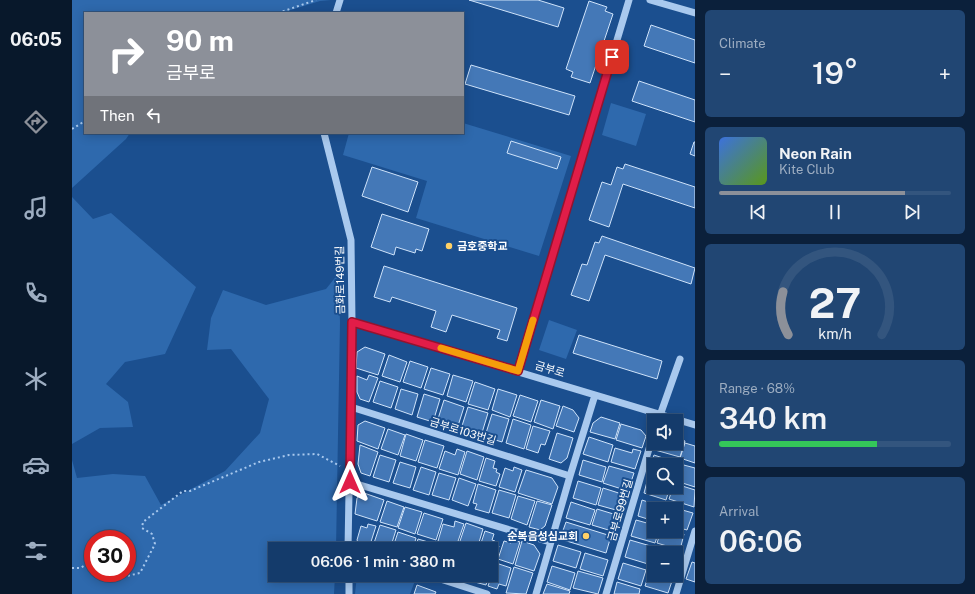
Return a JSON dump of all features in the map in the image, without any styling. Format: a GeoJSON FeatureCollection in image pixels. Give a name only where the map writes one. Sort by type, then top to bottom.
{"type":"FeatureCollection","features":[{"type":"Feature","properties":{"kind":"street"},"geometry":{"type":"LineString","coordinates":[[336,12],[340,0]]}},
{"type":"Feature","properties":{"kind":"street"},"geometry":{"type":"LineString","coordinates":[[518,371],[629,0]]}},
{"type":"Feature","properties":{"kind":"street"},"geometry":{"type":"LineString","coordinates":[[650,0],[695,13]]}},
{"type":"Feature","properties":{"kind":"street","name":"금화로149번길"},"geometry":{"type":"LineString","coordinates":[[324,134],[351,240],[352,322],[348,542]]}},
{"type":"Feature","properties":{"kind":"street","name":"금부로"},"geometry":{"type":"LineString","coordinates":[[352,322],[518,371],[595,395],[649,414]]}},
{"type":"Feature","properties":{"kind":"street"},"geometry":{"type":"LineString","coordinates":[[661,414],[680,359]]}},
{"type":"Feature","properties":{"kind":"street"},"geometry":{"type":"LineString","coordinates":[[536,594],[550,542],[595,395]]}},
{"type":"Feature","properties":{"kind":"street","name":"금부로103번길"},"geometry":{"type":"LineString","coordinates":[[351,407],[570,476]]}},
{"type":"Feature","properties":{"kind":"street","name":"금부로"},"geometry":{"type":"LineString","coordinates":[[683,423],[695,425]]}},
{"type":"Feature","properties":{"kind":"street","name":"금부로99번길"},"geometry":{"type":"LineString","coordinates":[[606,594],[649,450]]}},
{"type":"Feature","properties":{"kind":"street"},"geometry":{"type":"LineString","coordinates":[[350,482],[550,542]]}},
{"type":"Feature","properties":{"kind":"street"},"geometry":{"type":"LineString","coordinates":[[676,594],[695,531]]}},
{"type":"Feature","properties":{"kind":"street"},"geometry":{"type":"LineString","coordinates":[[349,582],[349,594]]}},
{"type":"Feature","properties":{"kind":"street"},"geometry":{"type":"LineString","coordinates":[[450,582],[487,594]]}},
{"type":"Feature","properties":{"kind":"path"},"geometry":{"type":"LineString","coordinates":[[281,12],[316,0]]}},
{"type":"Feature","properties":{"kind":"path"},"geometry":{"type":"LineString","coordinates":[[72,129],[84,122]]}},
{"type":"Feature","properties":{"kind":"path"},"geometry":{"type":"LineString","coordinates":[[136,574],[140,573],[155,544],[152,534],[142,528],[143,522],[184,491],[190,491],[259,462],[289,455],[317,454],[342,467]]}},
{"type":"Feature","properties":{"kind":"path"},"geometry":{"type":"LineString","coordinates":[[72,568],[80,568],[84,566]]}},
{"type":"Feature","properties":{"kind":"shaded area"},"geometry":{"type":"Polygon","coordinates":[[[72,0],[331,0],[320,1],[284,12],[84,12],[84,134],[129,134],[126,139],[72,188],[72,0]]]}},
{"type":"Feature","properties":{"kind":"shaded area"},"geometry":{"type":"Polygon","coordinates":[[[611,103],[646,114],[636,146],[602,135],[611,103]]]}},
{"type":"Feature","properties":{"kind":"shaded area"},"geometry":{"type":"Polygon","coordinates":[[[464,123],[571,156],[539,256],[416,218],[427,181],[343,155],[349,134],[464,134],[464,123]]]}},
{"type":"Feature","properties":{"kind":"shaded area"},"geometry":{"type":"Polygon","coordinates":[[[72,197],[93,219],[111,213],[196,287],[165,354],[125,362],[106,384],[128,402],[133,427],[100,428],[72,444],[72,197]]]}},
{"type":"Feature","properties":{"kind":"shaded area"},"geometry":{"type":"Polygon","coordinates":[[[338,274],[340,322],[336,542],[268,542],[268,582],[335,582],[334,594],[72,594],[72,460],[77,478],[113,474],[145,476],[161,505],[225,471],[260,433],[269,399],[231,349],[207,350],[211,318],[223,290],[266,305],[326,289],[338,274]]]}},
{"type":"Feature","properties":{"kind":"shaded area"},"geometry":{"type":"Polygon","coordinates":[[[549,320],[577,330],[566,359],[539,350],[549,320]]]}},
{"type":"Feature","properties":{"kind":"shaded area"},"geometry":{"type":"Polygon","coordinates":[[[356,582],[414,582],[410,594],[355,594],[356,582]]]}},
{"type":"Feature","properties":{"kind":"building"},"geometry":{"type":"Polygon","coordinates":[[[469,0],[538,0],[564,8],[558,27],[469,0]]]}},
{"type":"Feature","properties":{"kind":"building"},"geometry":{"type":"Polygon","coordinates":[[[589,1],[607,7],[605,11],[613,14],[590,83],[571,77],[573,72],[566,69],[589,1]]]}},
{"type":"Feature","properties":{"kind":"building"},"geometry":{"type":"Polygon","coordinates":[[[651,25],[695,40],[695,63],[644,46],[651,25]]]}},
{"type":"Feature","properties":{"kind":"building"},"geometry":{"type":"Polygon","coordinates":[[[471,65],[575,96],[569,115],[465,84],[471,65]]]}},
{"type":"Feature","properties":{"kind":"building"},"geometry":{"type":"Polygon","coordinates":[[[639,81],[695,100],[695,122],[632,101],[639,81]]]}},
{"type":"Feature","properties":{"kind":"building"},"geometry":{"type":"Polygon","coordinates":[[[511,141],[561,157],[557,169],[507,153],[511,141]]]}},
{"type":"Feature","properties":{"kind":"building"},"geometry":{"type":"Polygon","coordinates":[[[695,142],[695,156],[690,154],[695,142]]]}},
{"type":"Feature","properties":{"kind":"building"},"geometry":{"type":"Polygon","coordinates":[[[625,164],[695,187],[695,208],[623,184],[609,227],[589,220],[602,182],[611,185],[617,167],[623,169],[625,164]]]}},
{"type":"Feature","properties":{"kind":"building"},"geometry":{"type":"Polygon","coordinates":[[[372,167],[418,182],[408,212],[362,196],[372,167]]]}},
{"type":"Feature","properties":{"kind":"building"},"geometry":{"type":"Polygon","coordinates":[[[382,214],[429,229],[422,251],[416,249],[415,253],[396,247],[394,255],[371,247],[382,214]]]}},
{"type":"Feature","properties":{"kind":"building"},"geometry":{"type":"Polygon","coordinates":[[[602,236],[695,268],[691,284],[605,255],[589,301],[571,295],[582,264],[587,265],[595,242],[599,243],[602,236]]]}},
{"type":"Feature","properties":{"kind":"building"},"geometry":{"type":"Polygon","coordinates":[[[384,266],[517,308],[507,341],[497,338],[500,330],[452,315],[446,332],[431,327],[436,311],[392,297],[390,302],[374,297],[384,266]]]}},
{"type":"Feature","properties":{"kind":"building"},"geometry":{"type":"Polygon","coordinates":[[[579,335],[662,361],[657,379],[573,353],[579,335]]]}},
{"type":"Feature","properties":{"kind":"building"},"geometry":{"type":"Polygon","coordinates":[[[365,347],[385,354],[378,375],[356,368],[357,352],[365,347]]]}},
{"type":"Feature","properties":{"kind":"building"},"geometry":{"type":"Polygon","coordinates":[[[389,355],[407,362],[400,382],[382,376],[389,355]]]}},
{"type":"Feature","properties":{"kind":"building"},"geometry":{"type":"Polygon","coordinates":[[[410,361],[428,367],[421,388],[403,382],[410,361]]]}},
{"type":"Feature","properties":{"kind":"building"},"geometry":{"type":"Polygon","coordinates":[[[431,368],[450,374],[443,395],[424,389],[431,368]]]}},
{"type":"Feature","properties":{"kind":"building"},"geometry":{"type":"Polygon","coordinates":[[[369,375],[378,378],[369,402],[360,399],[357,392],[357,376],[367,380],[369,375]]]}},
{"type":"Feature","properties":{"kind":"building"},"geometry":{"type":"Polygon","coordinates":[[[453,375],[473,381],[466,402],[447,396],[453,375]]]}},
{"type":"Feature","properties":{"kind":"building"},"geometry":{"type":"Polygon","coordinates":[[[380,381],[398,387],[391,408],[373,402],[380,381]]]}},
{"type":"Feature","properties":{"kind":"building"},"geometry":{"type":"Polygon","coordinates":[[[475,382],[495,389],[488,410],[468,404],[475,382]]]}},
{"type":"Feature","properties":{"kind":"building"},"geometry":{"type":"Polygon","coordinates":[[[401,389],[418,394],[412,415],[395,409],[401,389]]]}},
{"type":"Feature","properties":{"kind":"building"},"geometry":{"type":"Polygon","coordinates":[[[498,389],[517,395],[510,417],[492,410],[498,389]]]}},
{"type":"Feature","properties":{"kind":"building"},"geometry":{"type":"Polygon","coordinates":[[[424,394],[440,399],[433,422],[417,417],[424,394]]]}},
{"type":"Feature","properties":{"kind":"building"},"geometry":{"type":"Polygon","coordinates":[[[520,395],[538,401],[531,422],[513,416],[520,395]]]}},
{"type":"Feature","properties":{"kind":"building"},"geometry":{"type":"Polygon","coordinates":[[[444,400],[464,407],[457,429],[437,422],[444,400]]]}},
{"type":"Feature","properties":{"kind":"building"},"geometry":{"type":"Polygon","coordinates":[[[541,400],[560,406],[553,429],[534,422],[541,400]]]}},
{"type":"Feature","properties":{"kind":"building"},"geometry":{"type":"Polygon","coordinates":[[[563,406],[573,410],[579,418],[574,432],[556,426],[563,406]]]}},
{"type":"Feature","properties":{"kind":"building"},"geometry":{"type":"Polygon","coordinates":[[[468,407],[488,413],[481,436],[461,429],[468,407]]]}},
{"type":"Feature","properties":{"kind":"building"},"geometry":{"type":"Polygon","coordinates":[[[492,414],[509,419],[502,442],[489,438],[490,434],[486,433],[492,414]]]}},
{"type":"Feature","properties":{"kind":"building"},"geometry":{"type":"Polygon","coordinates":[[[601,417],[620,423],[615,439],[590,432],[593,423],[601,417]]]}},
{"type":"Feature","properties":{"kind":"building"},"geometry":{"type":"Polygon","coordinates":[[[513,419],[531,425],[524,449],[506,443],[513,419]]]}},
{"type":"Feature","properties":{"kind":"building"},"geometry":{"type":"Polygon","coordinates":[[[365,421],[385,428],[378,449],[357,441],[358,425],[365,421]]]}},
{"type":"Feature","properties":{"kind":"building"},"geometry":{"type":"Polygon","coordinates":[[[621,424],[641,430],[646,436],[642,448],[616,440],[621,424]]]}},
{"type":"Feature","properties":{"kind":"building"},"geometry":{"type":"Polygon","coordinates":[[[533,426],[550,431],[545,445],[541,444],[538,453],[526,449],[533,426]]]}},
{"type":"Feature","properties":{"kind":"building"},"geometry":{"type":"Polygon","coordinates":[[[388,429],[405,435],[398,455],[381,449],[388,429]]]}},
{"type":"Feature","properties":{"kind":"building"},"geometry":{"type":"Polygon","coordinates":[[[557,433],[573,438],[567,458],[561,463],[549,459],[557,433]]]}},
{"type":"Feature","properties":{"kind":"building"},"geometry":{"type":"Polygon","coordinates":[[[406,434],[423,440],[416,461],[400,456],[406,434]]]}},
{"type":"Feature","properties":{"kind":"building"},"geometry":{"type":"Polygon","coordinates":[[[589,437],[613,445],[608,462],[583,454],[589,437]]]}},
{"type":"Feature","properties":{"kind":"building"},"geometry":{"type":"Polygon","coordinates":[[[425,440],[444,446],[437,468],[418,462],[425,440]]]}},
{"type":"Feature","properties":{"kind":"building"},"geometry":{"type":"Polygon","coordinates":[[[685,443],[695,446],[695,463],[680,458],[685,443]]]}},
{"type":"Feature","properties":{"kind":"building"},"geometry":{"type":"Polygon","coordinates":[[[360,445],[378,452],[370,476],[361,473],[358,464],[360,445]]]}},
{"type":"Feature","properties":{"kind":"building"},"geometry":{"type":"Polygon","coordinates":[[[615,448],[632,453],[633,449],[641,451],[635,469],[611,462],[615,448]]]}},
{"type":"Feature","properties":{"kind":"building"},"geometry":{"type":"Polygon","coordinates":[[[457,449],[465,452],[458,475],[439,469],[445,451],[455,455],[457,449]]]}},
{"type":"Feature","properties":{"kind":"building"},"geometry":{"type":"Polygon","coordinates":[[[655,450],[682,450],[680,457],[655,450]]]}},
{"type":"Feature","properties":{"kind":"building"},"geometry":{"type":"Polygon","coordinates":[[[467,451],[484,457],[477,480],[460,474],[467,451]]]}},
{"type":"Feature","properties":{"kind":"building"},"geometry":{"type":"Polygon","coordinates":[[[380,455],[396,460],[389,482],[373,477],[380,455]]]}},
{"type":"Feature","properties":{"kind":"building"},"geometry":{"type":"Polygon","coordinates":[[[654,455],[663,458],[653,458],[654,455]]]}},
{"type":"Feature","properties":{"kind":"building"},"geometry":{"type":"Polygon","coordinates":[[[486,458],[495,461],[493,468],[497,469],[496,472],[500,474],[496,486],[479,481],[486,458]]]}},
{"type":"Feature","properties":{"kind":"building"},"geometry":{"type":"Polygon","coordinates":[[[583,460],[606,467],[602,482],[579,475],[583,460]]]}},
{"type":"Feature","properties":{"kind":"building"},"geometry":{"type":"Polygon","coordinates":[[[400,462],[416,467],[410,488],[393,483],[400,462]]]}},
{"type":"Feature","properties":{"kind":"building"},"geometry":{"type":"Polygon","coordinates":[[[683,465],[695,468],[695,487],[683,483],[683,465]]]}},
{"type":"Feature","properties":{"kind":"building"},"geometry":{"type":"Polygon","coordinates":[[[609,466],[634,473],[628,491],[603,483],[609,466]]]}},
{"type":"Feature","properties":{"kind":"building"},"geometry":{"type":"Polygon","coordinates":[[[421,467],[436,472],[429,495],[413,490],[421,467]]]}},
{"type":"Feature","properties":{"kind":"building"},"geometry":{"type":"Polygon","coordinates":[[[514,467],[522,470],[515,492],[499,487],[505,468],[513,471],[514,467]]]}},
{"type":"Feature","properties":{"kind":"building"},"geometry":{"type":"Polygon","coordinates":[[[526,470],[552,478],[558,487],[552,504],[518,493],[526,470]]]}},
{"type":"Feature","properties":{"kind":"building"},"geometry":{"type":"Polygon","coordinates":[[[439,473],[456,478],[449,500],[432,495],[439,473]]]}},
{"type":"Feature","properties":{"kind":"building"},"geometry":{"type":"Polygon","coordinates":[[[459,478],[476,484],[468,506],[452,500],[459,478]]]}},
{"type":"Feature","properties":{"kind":"building"},"geometry":{"type":"Polygon","coordinates":[[[578,481],[601,488],[596,505],[573,498],[578,481]]]}},
{"type":"Feature","properties":{"kind":"building"},"geometry":{"type":"Polygon","coordinates":[[[647,482],[647,494],[644,493],[647,482]]]}},
{"type":"Feature","properties":{"kind":"building"},"geometry":{"type":"Polygon","coordinates":[[[478,484],[496,490],[489,513],[475,509],[477,504],[473,503],[478,484]]]}},
{"type":"Feature","properties":{"kind":"building"},"geometry":{"type":"Polygon","coordinates":[[[683,486],[695,490],[694,507],[683,503],[683,502],[669,499],[671,494],[683,494],[683,486]]]}},
{"type":"Feature","properties":{"kind":"building"},"geometry":{"type":"Polygon","coordinates":[[[603,488],[628,496],[623,512],[598,505],[603,488]]]}},
{"type":"Feature","properties":{"kind":"building"},"geometry":{"type":"Polygon","coordinates":[[[499,490],[516,495],[509,518],[492,513],[499,490]]]}},
{"type":"Feature","properties":{"kind":"building"},"geometry":{"type":"Polygon","coordinates":[[[364,493],[384,500],[377,521],[355,514],[357,498],[364,493]]]}},
{"type":"Feature","properties":{"kind":"building"},"geometry":{"type":"Polygon","coordinates":[[[647,494],[668,494],[666,500],[647,494]]]}},
{"type":"Feature","properties":{"kind":"building"},"geometry":{"type":"Polygon","coordinates":[[[518,496],[535,501],[527,525],[511,519],[518,496]]]}},
{"type":"Feature","properties":{"kind":"building"},"geometry":{"type":"Polygon","coordinates":[[[642,500],[648,502],[647,519],[638,516],[642,500]]]}},
{"type":"Feature","properties":{"kind":"building"},"geometry":{"type":"Polygon","coordinates":[[[387,501],[404,507],[397,527],[380,522],[387,501]]]}},
{"type":"Feature","properties":{"kind":"building"},"geometry":{"type":"Polygon","coordinates":[[[537,501],[552,505],[545,526],[540,530],[529,527],[537,501]]]}},
{"type":"Feature","properties":{"kind":"building"},"geometry":{"type":"Polygon","coordinates":[[[571,502],[595,510],[590,525],[566,518],[571,502]]]}},
{"type":"Feature","properties":{"kind":"building"},"geometry":{"type":"Polygon","coordinates":[[[405,507],[422,512],[415,534],[398,528],[405,507]]]}},
{"type":"Feature","properties":{"kind":"building"},"geometry":{"type":"Polygon","coordinates":[[[597,509],[620,516],[615,532],[592,525],[597,509]]]}},
{"type":"Feature","properties":{"kind":"building"},"geometry":{"type":"Polygon","coordinates":[[[683,510],[693,513],[687,530],[683,529],[683,510]]]}},
{"type":"Feature","properties":{"kind":"building"},"geometry":{"type":"Polygon","coordinates":[[[424,513],[443,519],[436,540],[417,534],[424,513]]]}},
{"type":"Feature","properties":{"kind":"building"},"geometry":{"type":"Polygon","coordinates":[[[636,520],[647,523],[647,538],[657,538],[655,543],[631,536],[636,520]]]}},
{"type":"Feature","properties":{"kind":"building"},"geometry":{"type":"Polygon","coordinates":[[[455,521],[464,524],[458,542],[438,541],[443,524],[454,527],[455,521]]]}},
{"type":"Feature","properties":{"kind":"building"},"geometry":{"type":"Polygon","coordinates":[[[566,522],[611,536],[606,553],[560,539],[566,522]]]}},
{"type":"Feature","properties":{"kind":"building"},"geometry":{"type":"Polygon","coordinates":[[[466,523],[483,529],[479,542],[460,542],[466,523]]]}},
{"type":"Feature","properties":{"kind":"building"},"geometry":{"type":"Polygon","coordinates":[[[368,524],[376,526],[371,542],[358,542],[357,540],[361,526],[367,528],[368,524]]]}},
{"type":"Feature","properties":{"kind":"building"},"geometry":{"type":"Polygon","coordinates":[[[380,525],[396,530],[392,542],[374,542],[380,525]]]}},
{"type":"Feature","properties":{"kind":"building"},"geometry":{"type":"Polygon","coordinates":[[[485,531],[494,534],[492,540],[495,542],[481,542],[485,531]]]}},
{"type":"Feature","properties":{"kind":"building"},"geometry":{"type":"Polygon","coordinates":[[[398,532],[416,538],[415,542],[395,542],[398,532]]]}},
{"type":"Feature","properties":{"kind":"building"},"geometry":{"type":"Polygon","coordinates":[[[659,538],[683,538],[681,546],[667,546],[657,543],[659,538]]]}},
{"type":"Feature","properties":{"kind":"building"},"geometry":{"type":"Polygon","coordinates":[[[418,539],[428,542],[417,542],[418,539]]]}},
{"type":"Feature","properties":{"kind":"building"},"geometry":{"type":"Polygon","coordinates":[[[513,540],[520,542],[513,564],[498,559],[504,541],[511,543],[513,540]]]}},
{"type":"Feature","properties":{"kind":"building"},"geometry":{"type":"Polygon","coordinates":[[[630,540],[651,546],[647,546],[647,564],[625,557],[630,540]]]}},
{"type":"Feature","properties":{"kind":"building"},"geometry":{"type":"Polygon","coordinates":[[[522,541],[534,545],[540,554],[534,571],[515,565],[522,541]]]}},
{"type":"Feature","properties":{"kind":"building"},"geometry":{"type":"Polygon","coordinates":[[[558,545],[581,552],[576,568],[553,561],[558,545]]]}},
{"type":"Feature","properties":{"kind":"building"},"geometry":{"type":"Polygon","coordinates":[[[585,553],[608,560],[603,576],[580,569],[585,553]]]}},
{"type":"Feature","properties":{"kind":"building"},"geometry":{"type":"Polygon","coordinates":[[[692,562],[695,563],[695,582],[686,579],[692,562]]]}},
{"type":"Feature","properties":{"kind":"building"},"geometry":{"type":"Polygon","coordinates":[[[623,563],[646,570],[641,586],[618,579],[623,563]]]}},
{"type":"Feature","properties":{"kind":"building"},"geometry":{"type":"Polygon","coordinates":[[[498,564],[511,568],[506,586],[499,584],[497,589],[488,586],[489,582],[498,582],[498,564]]]}},
{"type":"Feature","properties":{"kind":"building"},"geometry":{"type":"Polygon","coordinates":[[[552,566],[575,573],[570,590],[547,582],[552,566]]]}},
{"type":"Feature","properties":{"kind":"building"},"geometry":{"type":"Polygon","coordinates":[[[514,567],[533,573],[526,594],[506,593],[514,567]]]}},
{"type":"Feature","properties":{"kind":"building"},"geometry":{"type":"Polygon","coordinates":[[[578,571],[603,578],[598,594],[573,588],[578,571]]]}},
{"type":"Feature","properties":{"kind":"building"},"geometry":{"type":"Polygon","coordinates":[[[647,580],[647,582],[672,582],[668,593],[645,586],[647,580]]]}},
{"type":"Feature","properties":{"kind":"building"},"geometry":{"type":"Polygon","coordinates":[[[475,582],[487,582],[486,585],[475,582]]]}},
{"type":"Feature","properties":{"kind":"building"},"geometry":{"type":"Polygon","coordinates":[[[617,582],[640,589],[639,594],[614,594],[617,582]]]}},
{"type":"Feature","properties":{"kind":"building"},"geometry":{"type":"Polygon","coordinates":[[[547,584],[570,591],[569,594],[543,594],[547,584]]]}},
{"type":"Feature","properties":{"kind":"building"},"geometry":{"type":"Polygon","coordinates":[[[417,585],[436,592],[435,594],[414,594],[417,585]]]}},
{"type":"Feature","properties":{"kind":"slow traffic"},"geometry":{"type":"LineString","coordinates":[[441,348],[518,371],[533,320]]}},
{"type":"Feature","properties":{"kind":"place","name":"금호중학교"},"geometry":{"type":"Point","coordinates":[449,246]}},
{"type":"Feature","properties":{"kind":"place","name":"순복음성심교회"},"geometry":{"type":"Point","coordinates":[586,536]}},
{"type":"Feature","properties":{"kind":"route"},"geometry":{"type":"LineString","coordinates":[[350,482],[352,322],[518,371],[612,57]]}}]}
